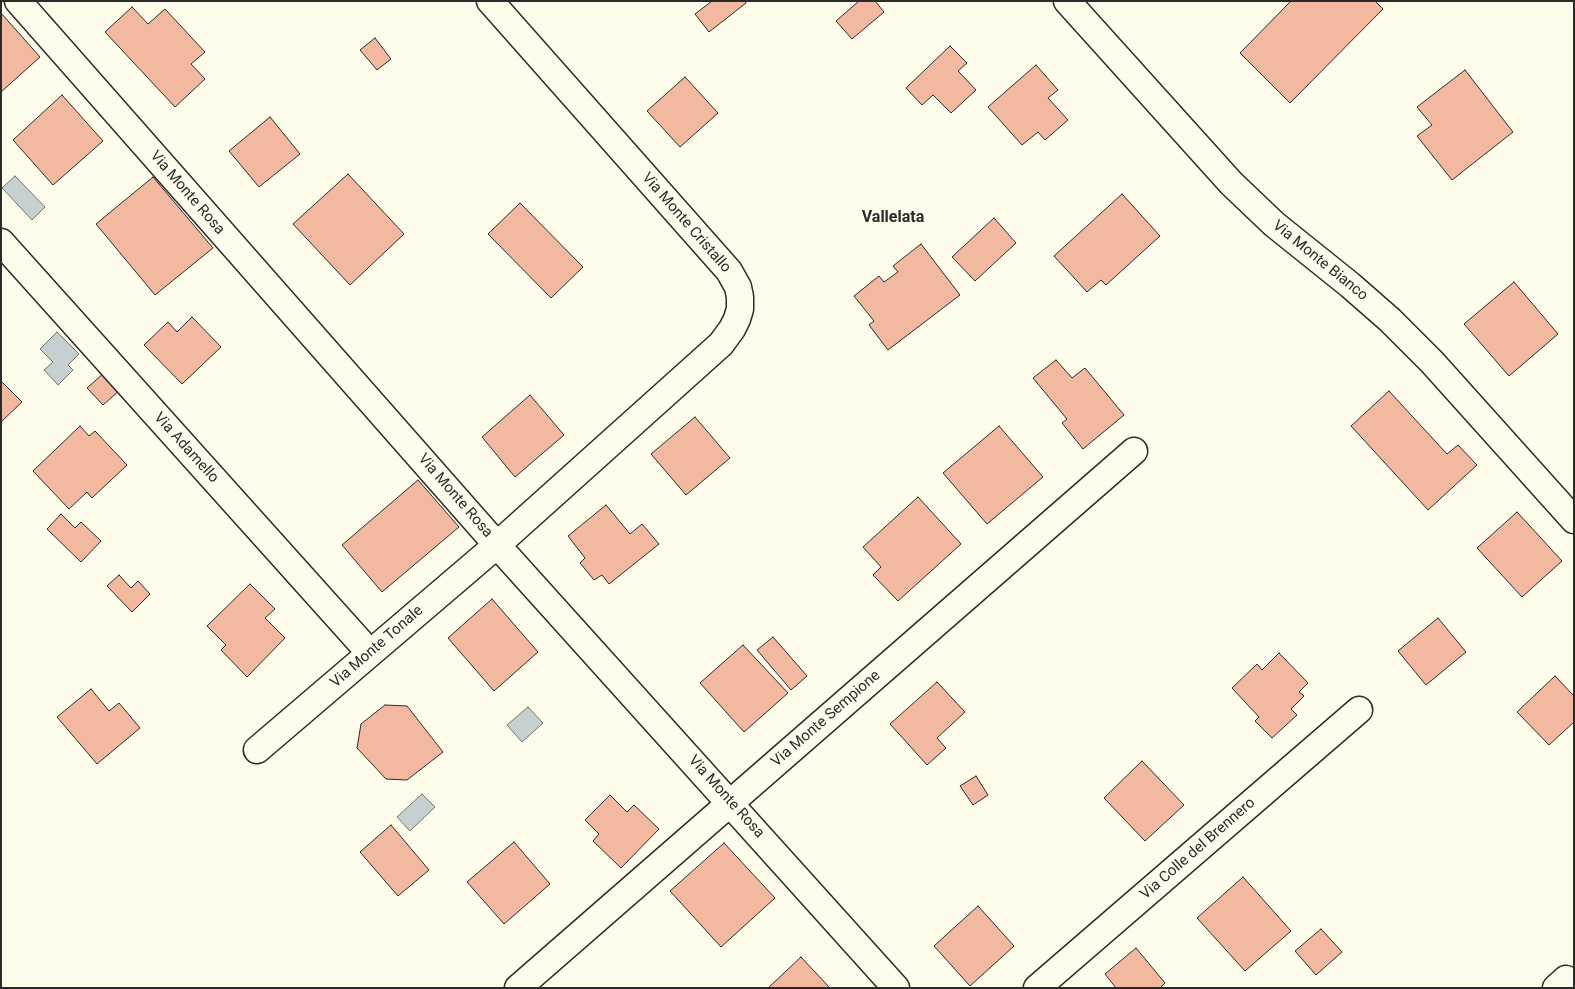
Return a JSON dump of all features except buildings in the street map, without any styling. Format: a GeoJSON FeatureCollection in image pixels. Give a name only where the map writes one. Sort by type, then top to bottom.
{"type":"FeatureCollection","features":[{"type":"Feature","properties":{"kind":"street","name":"Via Monte Rosa"},"geometry":{"type":"LineString","coordinates":[[18,1],[497,545],[731,802],[896,988]]}},
{"type":"Feature","properties":{"kind":"street","name":"Via Monte Cristallo"},"geometry":{"type":"LineString","coordinates":[[490,1],[729,271],[738,287],[740,297],[740,309],[737,319],[726,338],[497,545]]}},
{"type":"Feature","properties":{"kind":"street","name":"Via Monte Bianco"},"geometry":{"type":"LineString","coordinates":[[1067,1],[1231,183],[1274,224],[1390,320],[1432,362],[1574,520]]}},
{"type":"Feature","properties":{"kind":"street","name":"Via Adamello"},"geometry":{"type":"LineString","coordinates":[[1,242],[370,653]]}},
{"type":"Feature","properties":{"kind":"street","name":"Via Monte Sempione"},"geometry":{"type":"LineString","coordinates":[[518,988],[1134,451]]}},
{"type":"Feature","properties":{"kind":"street","name":"Via Monte Tonale"},"geometry":{"type":"LineString","coordinates":[[257,750],[497,545]]}},
{"type":"Feature","properties":{"kind":"street","name":"Via Colle del Brennero"},"geometry":{"type":"LineString","coordinates":[[1037,988],[1359,710]]}},
{"type":"Feature","properties":{"kind":"shaded area"},"geometry":{"type":"Polygon","coordinates":[[[15,176],[45,207],[32,220],[2,188],[15,176]]]}},
{"type":"Feature","properties":{"kind":"shaded area"},"geometry":{"type":"Polygon","coordinates":[[[57,332],[79,354],[68,365],[73,370],[58,385],[44,370],[53,362],[40,349],[57,332]]]}},
{"type":"Feature","properties":{"kind":"shaded area"},"geometry":{"type":"Polygon","coordinates":[[[528,707],[543,723],[522,742],[507,725],[528,707]]]}},
{"type":"Feature","properties":{"kind":"shaded area"},"geometry":{"type":"Polygon","coordinates":[[[422,794],[435,807],[410,831],[397,817],[422,794]]]}},
{"type":"Feature","properties":{"kind":"district","name":"Vallelata"},"geometry":{"type":"Point","coordinates":[893,218]}}]}
